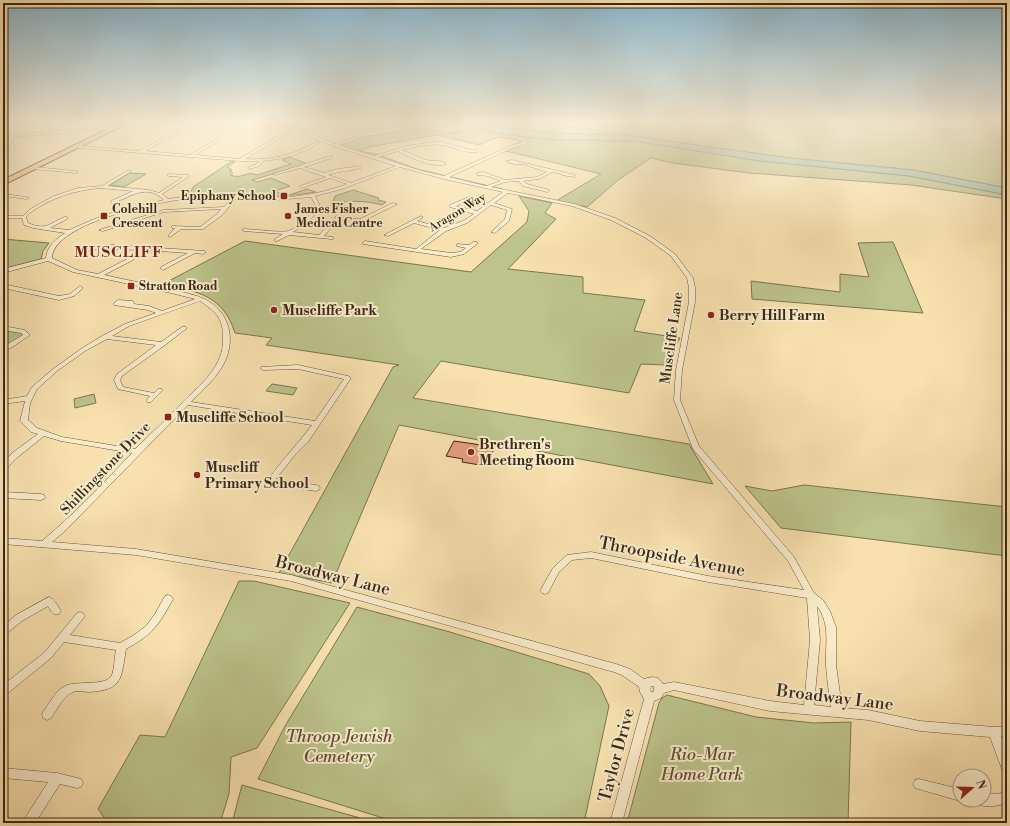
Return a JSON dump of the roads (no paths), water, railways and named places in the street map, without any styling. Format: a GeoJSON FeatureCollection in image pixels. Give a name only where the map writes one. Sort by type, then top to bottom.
{"type":"FeatureCollection","features":[{"type":"Feature","properties":{"kind":"main road"},"geometry":{"type":"LineString","coordinates":[[3,183],[48,162]]}},
{"type":"Feature","properties":{"kind":"street"},"geometry":{"type":"LineString","coordinates":[[250,168],[258,165],[261,162]]}},
{"type":"Feature","properties":{"kind":"street"},"geometry":{"type":"LineString","coordinates":[[275,174],[318,162]]}},
{"type":"Feature","properties":{"kind":"street","name":"Muscliffe Lane"},"geometry":{"type":"LineString","coordinates":[[389,162],[444,178],[573,205],[613,219],[664,248],[686,272],[692,284],[693,297],[679,370],[678,400],[696,447],[791,559],[812,595],[815,640],[809,708]]}},
{"type":"Feature","properties":{"kind":"street"},"geometry":{"type":"LineString","coordinates":[[444,178],[479,162]]}},
{"type":"Feature","properties":{"kind":"street"},"geometry":{"type":"LineString","coordinates":[[522,163],[565,173]]}},
{"type":"Feature","properties":{"kind":"street"},"geometry":{"type":"LineString","coordinates":[[3,270],[49,259],[50,250],[69,232],[83,225],[124,211],[167,201],[194,197],[277,199],[313,196],[400,165]]}},
{"type":"Feature","properties":{"kind":"street"},"geometry":{"type":"LineString","coordinates":[[301,167],[350,184]]}},
{"type":"Feature","properties":{"kind":"street"},"geometry":{"type":"LineString","coordinates":[[323,175],[338,170],[360,167]]}},
{"type":"Feature","properties":{"kind":"street"},"geometry":{"type":"LineString","coordinates":[[34,168],[76,172]]}},
{"type":"Feature","properties":{"kind":"street"},"geometry":{"type":"LineString","coordinates":[[486,187],[505,181],[538,178],[550,172],[548,170]]}},
{"type":"Feature","properties":{"kind":"street"},"geometry":{"type":"LineString","coordinates":[[104,186],[126,171],[135,172]]}},
{"type":"Feature","properties":{"kind":"street"},"geometry":{"type":"LineString","coordinates":[[487,175],[497,177],[505,181]]}},
{"type":"Feature","properties":{"kind":"street"},"geometry":{"type":"LineString","coordinates":[[160,194],[189,176],[169,176]]}},
{"type":"Feature","properties":{"kind":"street"},"geometry":{"type":"LineString","coordinates":[[302,187],[330,177]]}},
{"type":"Feature","properties":{"kind":"street"},"geometry":{"type":"LineString","coordinates":[[520,180],[525,185],[545,192],[553,188]]}},
{"type":"Feature","properties":{"kind":"street"},"geometry":{"type":"LineString","coordinates":[[24,217],[28,212],[67,191],[77,188],[104,186],[138,190],[160,194],[167,201]]}},
{"type":"Feature","properties":{"kind":"street"},"geometry":{"type":"LineString","coordinates":[[113,202],[138,190]]}},
{"type":"Feature","properties":{"kind":"street","name":"Aragon Way"},"geometry":{"type":"LineString","coordinates":[[418,249],[444,230],[465,222],[507,192]]}},
{"type":"Feature","properties":{"kind":"street"},"geometry":{"type":"LineString","coordinates":[[3,195],[27,198]]}},
{"type":"Feature","properties":{"kind":"street"},"geometry":{"type":"LineString","coordinates":[[277,240],[307,220],[315,212],[318,206],[313,196]]}},
{"type":"Feature","properties":{"kind":"street"},"geometry":{"type":"LineString","coordinates":[[174,227],[201,228],[219,215],[223,208],[235,197]]}},
{"type":"Feature","properties":{"kind":"street"},"geometry":{"type":"LineString","coordinates":[[471,197],[449,207],[477,213]]}},
{"type":"Feature","properties":{"kind":"street"},"geometry":{"type":"LineString","coordinates":[[320,237],[337,220],[347,203]]}},
{"type":"Feature","properties":{"kind":"street"},"geometry":{"type":"LineString","coordinates":[[337,220],[361,220],[395,204]]}},
{"type":"Feature","properties":{"kind":"street"},"geometry":{"type":"LineString","coordinates":[[491,204],[510,209],[506,220],[492,232]]}},
{"type":"Feature","properties":{"kind":"street"},"geometry":{"type":"LineString","coordinates":[[101,230],[131,224],[151,214],[164,211],[223,208]]}},
{"type":"Feature","properties":{"kind":"street"},"geometry":{"type":"LineString","coordinates":[[3,217],[24,217]]}},
{"type":"Feature","properties":{"kind":"street"},"geometry":{"type":"LineString","coordinates":[[24,217],[26,224],[33,227],[69,232]]}},
{"type":"Feature","properties":{"kind":"street"},"geometry":{"type":"LineString","coordinates":[[386,235],[420,217]]}},
{"type":"Feature","properties":{"kind":"street"},"geometry":{"type":"LineString","coordinates":[[43,229],[65,218]]}},
{"type":"Feature","properties":{"kind":"street"},"geometry":{"type":"LineString","coordinates":[[413,221],[444,230]]}},
{"type":"Feature","properties":{"kind":"street"},"geometry":{"type":"LineString","coordinates":[[170,236],[180,227]]}},
{"type":"Feature","properties":{"kind":"street"},"geometry":{"type":"LineString","coordinates":[[398,228],[405,230]]}},
{"type":"Feature","properties":{"kind":"street"},"geometry":{"type":"LineString","coordinates":[[244,230],[332,238]]}},
{"type":"Feature","properties":{"kind":"street"},"geometry":{"type":"LineString","coordinates":[[375,245],[381,239]]}},
{"type":"Feature","properties":{"kind":"street"},"geometry":{"type":"LineString","coordinates":[[365,243],[386,249],[418,249],[451,255],[462,253],[474,243]]}},
{"type":"Feature","properties":{"kind":"street"},"geometry":{"type":"LineString","coordinates":[[459,245],[470,247]]}},
{"type":"Feature","properties":{"kind":"street"},"geometry":{"type":"LineString","coordinates":[[82,248],[113,246],[203,252]]}},
{"type":"Feature","properties":{"kind":"street"},"geometry":{"type":"LineString","coordinates":[[86,255],[92,248]]}},
{"type":"Feature","properties":{"kind":"street"},"geometry":{"type":"LineString","coordinates":[[98,276],[131,259],[143,249]]}},
{"type":"Feature","properties":{"kind":"street"},"geometry":{"type":"LineString","coordinates":[[163,268],[193,252]]}},
{"type":"Feature","properties":{"kind":"street","name":"Shillingstone Drive"},"geometry":{"type":"LineString","coordinates":[[44,544],[106,485],[208,382],[219,367],[227,348],[226,327],[222,316],[201,299],[172,291],[75,271],[49,259]]}},
{"type":"Feature","properties":{"kind":"street"},"geometry":{"type":"LineString","coordinates":[[3,286],[59,298],[72,295],[80,288]]}},
{"type":"Feature","properties":{"kind":"street"},"geometry":{"type":"LineString","coordinates":[[137,452],[61,438],[34,430],[24,420],[27,403],[34,388],[55,370],[104,337],[127,325],[160,312],[201,299]]}},
{"type":"Feature","properties":{"kind":"street"},"geometry":{"type":"LineString","coordinates":[[131,306],[149,308],[160,312]]}},
{"type":"Feature","properties":{"kind":"street"},"geometry":{"type":"LineString","coordinates":[[3,328],[23,331],[27,335],[3,350]]}},
{"type":"Feature","properties":{"kind":"street"},"geometry":{"type":"LineString","coordinates":[[150,401],[158,392],[120,388],[117,380],[119,375],[184,328]]}},
{"type":"Feature","properties":{"kind":"street"},"geometry":{"type":"LineString","coordinates":[[104,337],[163,344]]}},
{"type":"Feature","properties":{"kind":"street"},"geometry":{"type":"LineString","coordinates":[[263,368],[298,367],[349,376],[305,440],[292,453],[271,481],[316,488]]}},
{"type":"Feature","properties":{"kind":"street"},"geometry":{"type":"LineString","coordinates":[[3,402],[30,398]]}},
{"type":"Feature","properties":{"kind":"street"},"geometry":{"type":"LineString","coordinates":[[187,403],[316,423]]}},
{"type":"Feature","properties":{"kind":"street"},"geometry":{"type":"LineString","coordinates":[[3,467],[15,455],[43,433]]}},
{"type":"Feature","properties":{"kind":"street"},"geometry":{"type":"LineString","coordinates":[[3,495],[41,497]]}},
{"type":"Feature","properties":{"kind":"street","name":"Broadway Lane"},"geometry":{"type":"LineString","coordinates":[[3,541],[136,552],[291,578],[616,668],[626,672],[644,685]]}},
{"type":"Feature","properties":{"kind":"street","name":"Throopside Avenue"},"geometry":{"type":"LineString","coordinates":[[545,592],[556,570],[570,557],[592,555],[708,579],[812,595]]}},
{"type":"Feature","properties":{"kind":"street"},"geometry":{"type":"LineString","coordinates":[[812,595],[821,602],[830,619],[832,633],[831,665],[837,712]]}},
{"type":"Feature","properties":{"kind":"street"},"geometry":{"type":"LineString","coordinates":[[63,638],[121,647],[145,634],[158,620],[168,600]]}},
{"type":"Feature","properties":{"kind":"street"},"geometry":{"type":"LineString","coordinates":[[3,630],[19,618],[49,601],[56,611]]}},
{"type":"Feature","properties":{"kind":"street"},"geometry":{"type":"LineString","coordinates":[[3,691],[48,655],[80,616]]}},
{"type":"Feature","properties":{"kind":"street"},"geometry":{"type":"LineString","coordinates":[[47,715],[63,694],[72,688],[105,687],[114,680],[118,672],[121,647]]}},
{"type":"Feature","properties":{"kind":"street"},"geometry":{"type":"LineString","coordinates":[[648,682],[658,684],[660,689],[658,695],[650,696],[644,691],[644,685],[648,682]]}},
{"type":"Feature","properties":{"kind":"street","name":"Broadway Lane"},"geometry":{"type":"LineString","coordinates":[[660,689],[674,686],[770,706],[809,708],[868,715],[920,726],[994,732],[1007,731]]}},
{"type":"Feature","properties":{"kind":"street","name":"Taylor Drive"},"geometry":{"type":"LineString","coordinates":[[616,823],[650,696]]}},
{"type":"Feature","properties":{"kind":"street"},"geometry":{"type":"LineString","coordinates":[[994,732],[1007,768]]}},
{"type":"Feature","properties":{"kind":"street"},"geometry":{"type":"LineString","coordinates":[[3,773],[57,778],[77,784]]}},
{"type":"Feature","properties":{"kind":"street"},"geometry":{"type":"LineString","coordinates":[[28,823],[57,778]]}},
{"type":"Feature","properties":{"kind":"street"},"geometry":{"type":"LineString","coordinates":[[920,784],[952,793]]}},
{"type":"Feature","properties":{"kind":"street"},"geometry":{"type":"LineString","coordinates":[[992,800],[1007,797]]}},
{"type":"Feature","properties":{"kind":"place","name":"Epiphany School"},"geometry":{"type":"Point","coordinates":[284,196]}},
{"type":"Feature","properties":{"kind":"place","name":"Colehill Crescent"},"geometry":{"type":"Point","coordinates":[104,216]}},
{"type":"Feature","properties":{"kind":"place","name":"James Fisher Medical Centre"},"geometry":{"type":"Point","coordinates":[288,216]}},
{"type":"Feature","properties":{"kind":"place","name":"Stratton Road"},"geometry":{"type":"Point","coordinates":[131,286]}},
{"type":"Feature","properties":{"kind":"place","name":"Muscliffe Park"},"geometry":{"type":"Point","coordinates":[274,310]}},
{"type":"Feature","properties":{"kind":"place","name":"Berry Hill Farm"},"geometry":{"type":"Point","coordinates":[711,315]}},
{"type":"Feature","properties":{"kind":"place","name":"Muscliffe School"},"geometry":{"type":"Point","coordinates":[168,417]}},
{"type":"Feature","properties":{"kind":"place","name":"Brethren's Meeting Room"},"geometry":{"type":"Point","coordinates":[471,452]}},
{"type":"Feature","properties":{"kind":"place","name":"Muscliff Primary School"},"geometry":{"type":"Point","coordinates":[197,475]}},
{"type":"Feature","properties":{"kind":"district","name":"MUSCLIFF"},"geometry":{"type":"Point","coordinates":[119,252]}},
{"type":"Feature","properties":{"kind":"park label","name":"Throop Jewish Cemetery"},"geometry":{"type":"Point","coordinates":[339,746]}},
{"type":"Feature","properties":{"kind":"park label","name":"Rio-Mar Home Park"},"geometry":{"type":"Point","coordinates":[702,764]}}]}
